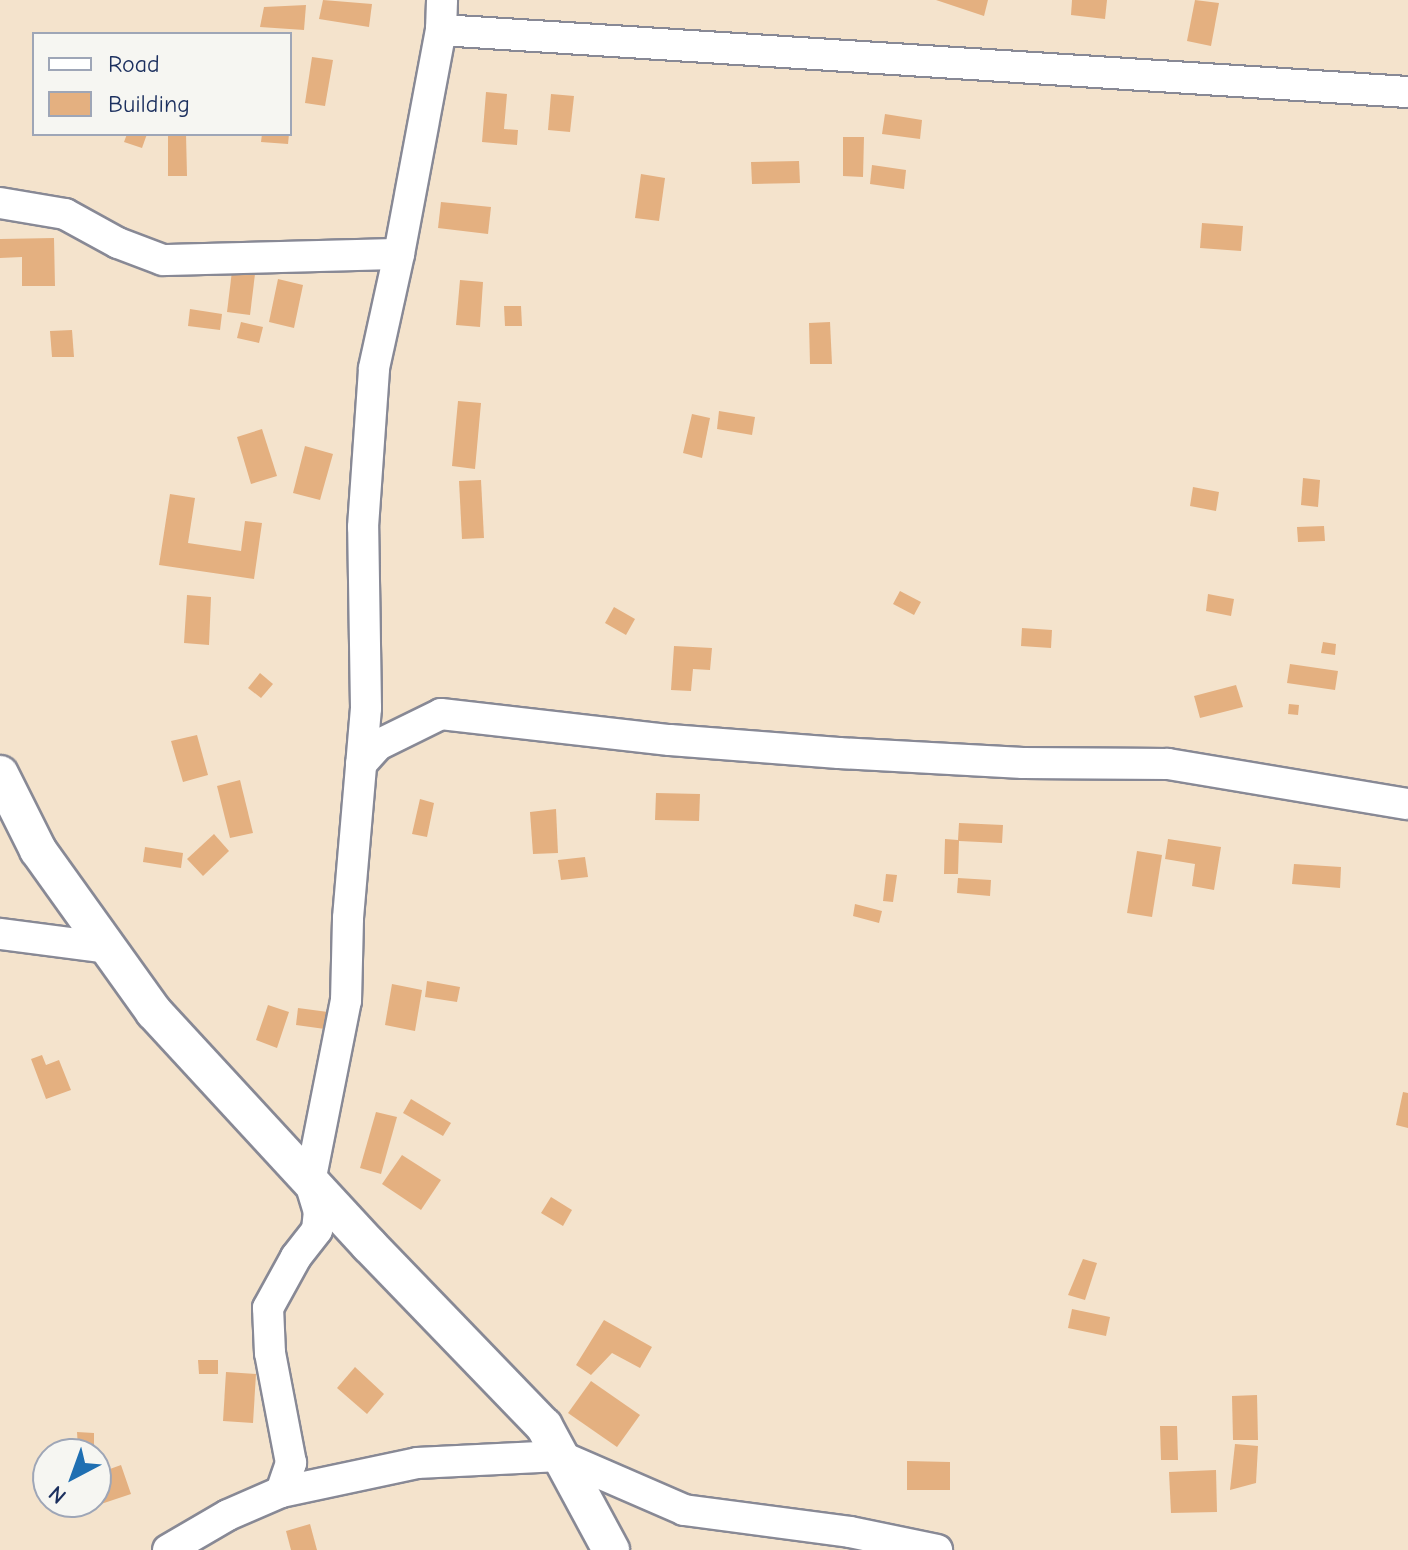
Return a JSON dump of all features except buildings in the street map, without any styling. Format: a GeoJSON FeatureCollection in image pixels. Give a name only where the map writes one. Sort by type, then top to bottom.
{"type":"FeatureCollection","features":[{"type":"Feature","properties":{"kind":"street"},"geometry":{"type":"LineString","coordinates":[[281,1492],[291,1463],[270,1353],[268,1308],[296,1257],[317,1230],[319,1212],[310,1182],[346,1001],[348,918],[366,708],[363,527],[374,368],[441,30],[442,0]]}},
{"type":"Feature","properties":{"kind":"street"},"geometry":{"type":"LineString","coordinates":[[441,30],[1408,92]]}},
{"type":"Feature","properties":{"kind":"street"},"geometry":{"type":"LineString","coordinates":[[0,203],[65,214],[118,243],[163,260],[399,254]]}},
{"type":"Feature","properties":{"kind":"street"},"geometry":{"type":"LineString","coordinates":[[361,764],[378,745],[441,714],[670,740],[824,752],[1023,763],[1168,764],[1408,804]]}},
{"type":"Feature","properties":{"kind":"street"},"geometry":{"type":"LineString","coordinates":[[0,774],[38,850],[154,1012],[310,1182],[544,1426],[611,1550]]}},
{"type":"Feature","properties":{"kind":"street"},"geometry":{"type":"LineString","coordinates":[[0,934],[108,948]]}},
{"type":"Feature","properties":{"kind":"street"},"geometry":{"type":"LineString","coordinates":[[168,1550],[228,1515],[281,1492],[417,1463],[560,1456],[684,1510],[850,1532],[937,1550]]}}]}
